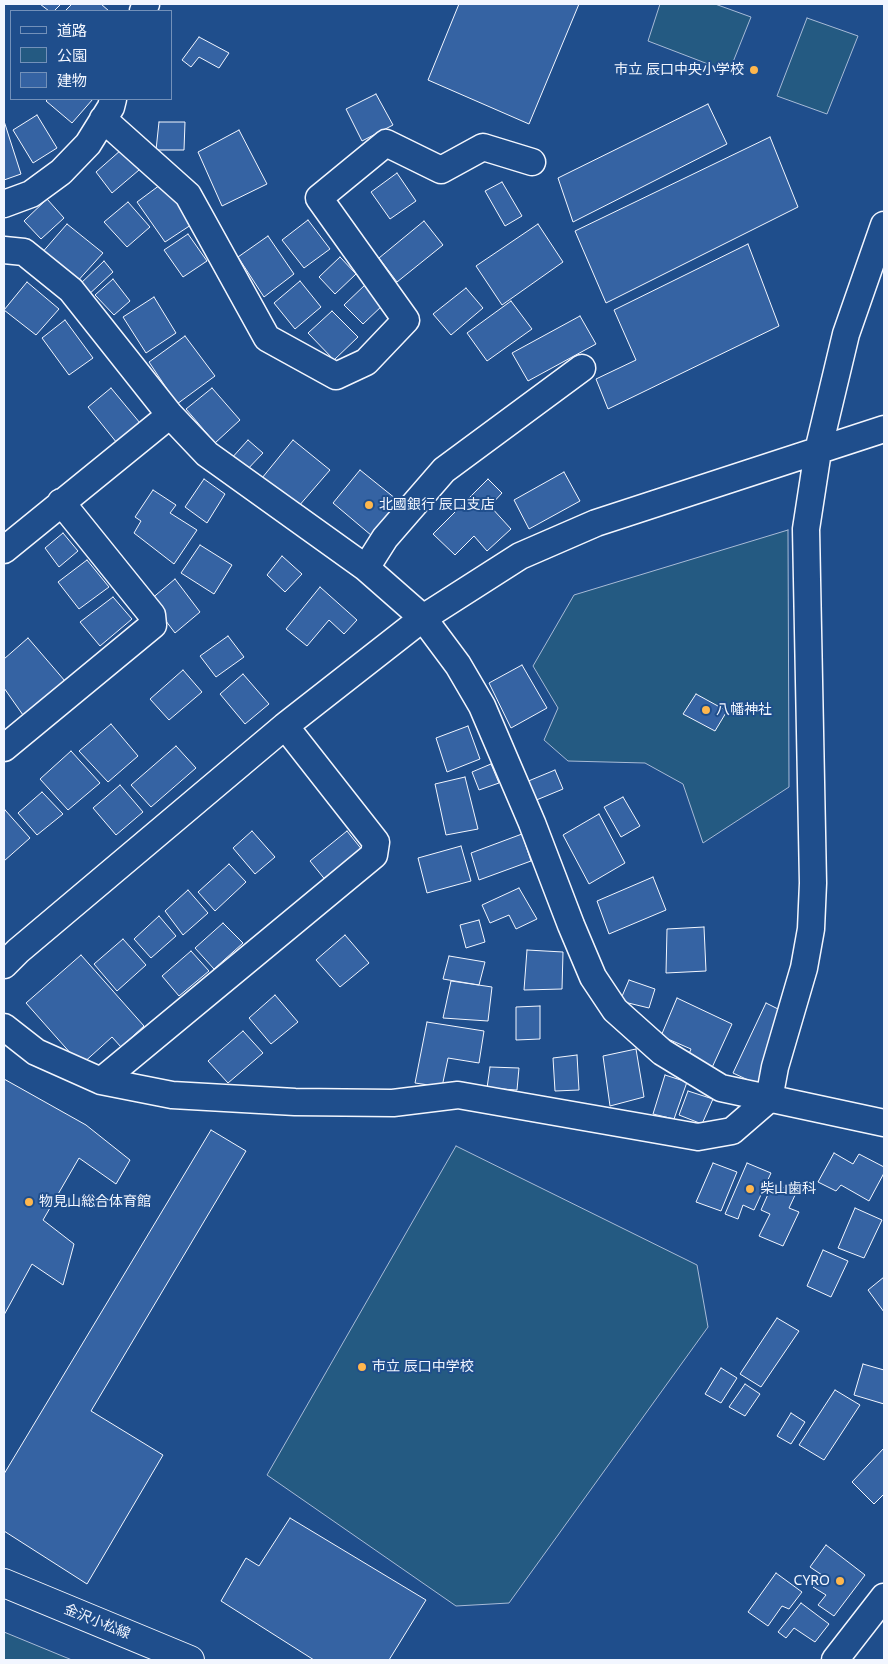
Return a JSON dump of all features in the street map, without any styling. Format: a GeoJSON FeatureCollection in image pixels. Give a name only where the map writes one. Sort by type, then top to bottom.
{"type":"FeatureCollection","features":[{"type":"Feature","properties":{"kind":"main road","name":"金沢小松線"},"geometry":{"type":"LineString","coordinates":[[4,1583],[190,1660]]}},
{"type":"Feature","properties":{"kind":"street"},"geometry":{"type":"LineString","coordinates":[[4,204],[31,194],[60,172],[88,144],[108,109],[188,195],[267,338],[336,376],[366,362],[406,320],[319,198],[386,143],[441,170],[482,146],[532,162]]}},
{"type":"Feature","properties":{"kind":"street"},"geometry":{"type":"LineString","coordinates":[[4,1027],[36,1052],[101,1081],[172,1095],[295,1102],[393,1103],[458,1095],[698,1137],[732,1131],[769,1099],[775,1067],[804,968],[811,929],[813,883],[806,529],[818,451],[846,334],[884,225]]}},
{"type":"Feature","properties":{"kind":"street"},"geometry":{"type":"LineString","coordinates":[[4,250],[24,252],[71,290],[170,414],[207,454],[366,568],[423,618],[458,666],[482,706],[532,823],[589,968],[615,1010],[662,1052],[721,1088],[884,1123]]}},
{"type":"Feature","properties":{"kind":"street"},"geometry":{"type":"LineString","coordinates":[[366,568],[386,538],[444,470],[582,368]]}},
{"type":"Feature","properties":{"kind":"street"},"geometry":{"type":"LineString","coordinates":[[7,540],[61,502],[170,414]]}},
{"type":"Feature","properties":{"kind":"street"},"geometry":{"type":"LineString","coordinates":[[4,965],[26,944],[285,726],[423,618],[520,556],[596,523],[884,429]]}},
{"type":"Feature","properties":{"kind":"street"},"geometry":{"type":"LineString","coordinates":[[4,748],[153,626],[152,615],[61,502]]}},
{"type":"Feature","properties":{"kind":"street"},"geometry":{"type":"LineString","coordinates":[[101,1081],[374,855],[376,842],[285,726]]}},
{"type":"Feature","properties":{"kind":"street"},"geometry":{"type":"LineString","coordinates":[[835,1660],[884,1597]]}},
{"type":"Feature","properties":{"kind":"green space"},"geometry":{"type":"Polygon","coordinates":[[[660,4],[715,4],[751,17],[729,72],[648,41],[660,4]]]}},
{"type":"Feature","properties":{"kind":"green space"},"geometry":{"type":"Polygon","coordinates":[[[807,18],[858,36],[827,114],[777,96],[807,18]]]}},
{"type":"Feature","properties":{"kind":"green space"},"geometry":{"type":"Polygon","coordinates":[[[788,530],[789,787],[703,843],[683,784],[645,763],[568,761],[544,740],[558,708],[533,666],[574,595],[788,530]]]}},
{"type":"Feature","properties":{"kind":"green space"},"geometry":{"type":"Polygon","coordinates":[[[456,1146],[697,1265],[708,1327],[509,1603],[456,1606],[267,1475],[456,1146]]]}},
{"type":"Feature","properties":{"kind":"green space"},"geometry":{"type":"Polygon","coordinates":[[[4,1632],[72,1660],[4,1660],[4,1632]]]}},
{"type":"Feature","properties":{"kind":"building"},"geometry":{"type":"Polygon","coordinates":[[[40,4],[61,4],[55,10],[48,10],[40,4]]]}},
{"type":"Feature","properties":{"kind":"building"},"geometry":{"type":"Polygon","coordinates":[[[72,4],[101,4],[108,10],[66,10],[72,4]]]}},
{"type":"Feature","properties":{"kind":"building"},"geometry":{"type":"Polygon","coordinates":[[[459,4],[579,4],[529,124],[428,80],[459,4]]]}},
{"type":"Feature","properties":{"kind":"building"},"geometry":{"type":"Polygon","coordinates":[[[199,37],[229,53],[219,68],[199,57],[191,67],[182,60],[199,37]]]}},
{"type":"Feature","properties":{"kind":"building"},"geometry":{"type":"Polygon","coordinates":[[[376,94],[393,125],[362,141],[346,109],[376,94]]]}},
{"type":"Feature","properties":{"kind":"building"},"geometry":{"type":"Polygon","coordinates":[[[47,100],[92,100],[72,123],[47,100]]]}},
{"type":"Feature","properties":{"kind":"building"},"geometry":{"type":"Polygon","coordinates":[[[708,104],[727,144],[573,222],[558,178],[708,104]]]}},
{"type":"Feature","properties":{"kind":"building"},"geometry":{"type":"Polygon","coordinates":[[[37,115],[57,148],[33,163],[13,130],[37,115]]]}},
{"type":"Feature","properties":{"kind":"building"},"geometry":{"type":"Polygon","coordinates":[[[4,121],[21,174],[4,180],[4,121]]]}},
{"type":"Feature","properties":{"kind":"building"},"geometry":{"type":"Polygon","coordinates":[[[159,122],[185,122],[184,150],[156,150],[159,122]]]}},
{"type":"Feature","properties":{"kind":"building"},"geometry":{"type":"Polygon","coordinates":[[[239,130],[267,184],[222,206],[198,152],[239,130]]]}},
{"type":"Feature","properties":{"kind":"building"},"geometry":{"type":"Polygon","coordinates":[[[770,137],[798,207],[606,303],[575,231],[770,137]]]}},
{"type":"Feature","properties":{"kind":"building"},"geometry":{"type":"Polygon","coordinates":[[[121,150],[139,170],[112,193],[96,172],[121,150]]]}},
{"type":"Feature","properties":{"kind":"building"},"geometry":{"type":"Polygon","coordinates":[[[397,173],[416,201],[390,219],[371,192],[397,173]]]}},
{"type":"Feature","properties":{"kind":"building"},"geometry":{"type":"Polygon","coordinates":[[[164,182],[194,223],[165,242],[137,202],[164,182]]]}},
{"type":"Feature","properties":{"kind":"building"},"geometry":{"type":"Polygon","coordinates":[[[502,182],[522,216],[505,226],[485,191],[502,182]]]}},
{"type":"Feature","properties":{"kind":"building"},"geometry":{"type":"Polygon","coordinates":[[[47,199],[64,218],[41,239],[24,221],[47,199]]]}},
{"type":"Feature","properties":{"kind":"building"},"geometry":{"type":"Polygon","coordinates":[[[128,202],[150,227],[127,247],[104,222],[128,202]]]}},
{"type":"Feature","properties":{"kind":"building"},"geometry":{"type":"Polygon","coordinates":[[[308,220],[330,249],[304,268],[282,240],[308,220]]]}},
{"type":"Feature","properties":{"kind":"building"},"geometry":{"type":"Polygon","coordinates":[[[424,221],[443,245],[397,282],[379,258],[424,221]]]}},
{"type":"Feature","properties":{"kind":"building"},"geometry":{"type":"Polygon","coordinates":[[[67,224],[103,253],[75,284],[40,255],[67,224]]]}},
{"type":"Feature","properties":{"kind":"building"},"geometry":{"type":"Polygon","coordinates":[[[538,224],[563,262],[502,305],[476,266],[538,224]]]}},
{"type":"Feature","properties":{"kind":"building"},"geometry":{"type":"Polygon","coordinates":[[[188,234],[207,261],[183,277],[164,250],[188,234]]]}},
{"type":"Feature","properties":{"kind":"building"},"geometry":{"type":"Polygon","coordinates":[[[268,236],[294,274],[264,297],[238,257],[268,236]]]}},
{"type":"Feature","properties":{"kind":"building"},"geometry":{"type":"Polygon","coordinates":[[[748,244],[779,326],[608,409],[596,379],[636,360],[614,310],[748,244]]]}},
{"type":"Feature","properties":{"kind":"building"},"geometry":{"type":"Polygon","coordinates":[[[340,257],[356,274],[335,294],[319,277],[340,257]]]}},
{"type":"Feature","properties":{"kind":"building"},"geometry":{"type":"Polygon","coordinates":[[[104,261],[113,272],[86,297],[77,287],[104,261]]]}},
{"type":"Feature","properties":{"kind":"building"},"geometry":{"type":"Polygon","coordinates":[[[113,279],[130,301],[114,315],[95,295],[113,279]]]}},
{"type":"Feature","properties":{"kind":"building"},"geometry":{"type":"Polygon","coordinates":[[[300,281],[321,307],[295,329],[274,303],[300,281]]]}},
{"type":"Feature","properties":{"kind":"building"},"geometry":{"type":"Polygon","coordinates":[[[27,282],[59,309],[36,335],[4,310],[27,282]]]}},
{"type":"Feature","properties":{"kind":"building"},"geometry":{"type":"Polygon","coordinates":[[[366,284],[385,303],[363,324],[344,305],[366,284]]]}},
{"type":"Feature","properties":{"kind":"building"},"geometry":{"type":"Polygon","coordinates":[[[466,288],[483,308],[451,335],[433,314],[466,288]]]}},
{"type":"Feature","properties":{"kind":"building"},"geometry":{"type":"Polygon","coordinates":[[[154,297],[176,333],[146,353],[123,317],[154,297]]]}},
{"type":"Feature","properties":{"kind":"building"},"geometry":{"type":"Polygon","coordinates":[[[511,301],[532,329],[487,361],[467,333],[511,301]]]}},
{"type":"Feature","properties":{"kind":"building"},"geometry":{"type":"Polygon","coordinates":[[[332,311],[358,337],[334,360],[308,333],[332,311]]]}},
{"type":"Feature","properties":{"kind":"building"},"geometry":{"type":"Polygon","coordinates":[[[580,316],[596,344],[528,381],[512,353],[580,316]]]}},
{"type":"Feature","properties":{"kind":"building"},"geometry":{"type":"Polygon","coordinates":[[[65,320],[93,358],[69,375],[42,338],[65,320]]]}},
{"type":"Feature","properties":{"kind":"building"},"geometry":{"type":"Polygon","coordinates":[[[185,336],[215,376],[177,404],[149,362],[185,336]]]}},
{"type":"Feature","properties":{"kind":"building"},"geometry":{"type":"Polygon","coordinates":[[[111,388],[140,423],[117,443],[88,407],[111,388]]]}},
{"type":"Feature","properties":{"kind":"building"},"geometry":{"type":"Polygon","coordinates":[[[212,388],[240,420],[215,443],[186,409],[212,388]]]}},
{"type":"Feature","properties":{"kind":"building"},"geometry":{"type":"Polygon","coordinates":[[[248,440],[263,453],[244,473],[230,460],[248,440]]]}},
{"type":"Feature","properties":{"kind":"building"},"geometry":{"type":"Polygon","coordinates":[[[293,440],[330,470],[298,507],[262,478],[293,440]]]}},
{"type":"Feature","properties":{"kind":"building","name":"北國銀行 辰口支店"},"geometry":{"type":"Polygon","coordinates":[[[360,470],[406,507],[378,541],[333,503],[360,470]]]}},
{"type":"Feature","properties":{"kind":"building"},"geometry":{"type":"Polygon","coordinates":[[[564,472],[580,501],[529,529],[514,500],[564,472]]]}},
{"type":"Feature","properties":{"kind":"building"},"geometry":{"type":"Polygon","coordinates":[[[204,479],[225,494],[207,523],[185,507],[204,479]]]}},
{"type":"Feature","properties":{"kind":"building"},"geometry":{"type":"Polygon","coordinates":[[[488,479],[502,493],[490,506],[511,529],[487,551],[474,536],[455,555],[433,534],[488,479]]]}},
{"type":"Feature","properties":{"kind":"building"},"geometry":{"type":"Polygon","coordinates":[[[153,490],[176,505],[170,513],[197,530],[174,564],[134,533],[141,521],[135,517],[153,490]]]}},
{"type":"Feature","properties":{"kind":"building"},"geometry":{"type":"Polygon","coordinates":[[[63,533],[78,551],[59,567],[45,548],[63,533]]]}},
{"type":"Feature","properties":{"kind":"building"},"geometry":{"type":"Polygon","coordinates":[[[200,545],[232,565],[214,594],[181,573],[200,545]]]}},
{"type":"Feature","properties":{"kind":"building"},"geometry":{"type":"Polygon","coordinates":[[[282,556],[302,574],[285,592],[267,575],[282,556]]]}},
{"type":"Feature","properties":{"kind":"building"},"geometry":{"type":"Polygon","coordinates":[[[87,560],[109,587],[79,609],[58,582],[87,560]]]}},
{"type":"Feature","properties":{"kind":"building"},"geometry":{"type":"Polygon","coordinates":[[[175,579],[200,612],[175,633],[150,600],[175,579]]]}},
{"type":"Feature","properties":{"kind":"building"},"geometry":{"type":"Polygon","coordinates":[[[320,587],[357,620],[344,634],[329,620],[307,646],[286,629],[320,587]]]}},
{"type":"Feature","properties":{"kind":"building"},"geometry":{"type":"Polygon","coordinates":[[[113,597],[132,619],[100,646],[80,622],[113,597]]]}},
{"type":"Feature","properties":{"kind":"building"},"geometry":{"type":"Polygon","coordinates":[[[228,636],[244,657],[216,677],[200,656],[228,636]]]}},
{"type":"Feature","properties":{"kind":"building"},"geometry":{"type":"Polygon","coordinates":[[[28,638],[65,681],[23,715],[4,688],[4,659],[28,638]]]}},
{"type":"Feature","properties":{"kind":"building"},"geometry":{"type":"Polygon","coordinates":[[[522,665],[547,708],[511,728],[489,683],[522,665]]]}},
{"type":"Feature","properties":{"kind":"building"},"geometry":{"type":"Polygon","coordinates":[[[183,670],[202,692],[169,720],[150,699],[183,670]]]}},
{"type":"Feature","properties":{"kind":"building"},"geometry":{"type":"Polygon","coordinates":[[[243,674],[269,704],[245,724],[220,694],[243,674]]]}},
{"type":"Feature","properties":{"kind":"building"},"geometry":{"type":"Polygon","coordinates":[[[696,694],[727,711],[715,731],[683,714],[696,694]]]}},
{"type":"Feature","properties":{"kind":"building"},"geometry":{"type":"Polygon","coordinates":[[[111,724],[138,756],[108,782],[79,751],[111,724]]]}},
{"type":"Feature","properties":{"kind":"building"},"geometry":{"type":"Polygon","coordinates":[[[468,726],[480,759],[447,772],[436,738],[468,726]]]}},
{"type":"Feature","properties":{"kind":"building"},"geometry":{"type":"Polygon","coordinates":[[[176,746],[196,768],[151,807],[131,785],[176,746]]]}},
{"type":"Feature","properties":{"kind":"building"},"geometry":{"type":"Polygon","coordinates":[[[71,751],[100,783],[68,810],[40,779],[71,751]]]}},
{"type":"Feature","properties":{"kind":"building"},"geometry":{"type":"Polygon","coordinates":[[[491,764],[499,783],[479,790],[472,772],[491,764]]]}},
{"type":"Feature","properties":{"kind":"building"},"geometry":{"type":"Polygon","coordinates":[[[555,770],[563,789],[534,801],[526,782],[555,770]]]}},
{"type":"Feature","properties":{"kind":"building"},"geometry":{"type":"Polygon","coordinates":[[[465,777],[478,829],[446,835],[435,784],[465,777]]]}},
{"type":"Feature","properties":{"kind":"building"},"geometry":{"type":"Polygon","coordinates":[[[120,785],[143,812],[116,835],[93,808],[120,785]]]}},
{"type":"Feature","properties":{"kind":"building"},"geometry":{"type":"Polygon","coordinates":[[[42,792],[63,814],[37,835],[18,813],[42,792]]]}},
{"type":"Feature","properties":{"kind":"building"},"geometry":{"type":"Polygon","coordinates":[[[623,797],[640,826],[621,837],[604,807],[623,797]]]}},
{"type":"Feature","properties":{"kind":"building"},"geometry":{"type":"Polygon","coordinates":[[[4,811],[30,838],[4,861],[4,811]]]}},
{"type":"Feature","properties":{"kind":"building"},"geometry":{"type":"Polygon","coordinates":[[[599,814],[625,863],[589,884],[563,835],[599,814]]]}},
{"type":"Feature","properties":{"kind":"building"},"geometry":{"type":"Polygon","coordinates":[[[252,831],[275,857],[255,874],[233,848],[252,831]]]}},
{"type":"Feature","properties":{"kind":"building"},"geometry":{"type":"Polygon","coordinates":[[[347,831],[363,851],[327,882],[310,861],[347,831]]]}},
{"type":"Feature","properties":{"kind":"building"},"geometry":{"type":"Polygon","coordinates":[[[522,834],[531,861],[479,880],[471,853],[522,834]]]}},
{"type":"Feature","properties":{"kind":"building"},"geometry":{"type":"Polygon","coordinates":[[[461,846],[471,881],[427,893],[418,858],[461,846]]]}},
{"type":"Feature","properties":{"kind":"building"},"geometry":{"type":"Polygon","coordinates":[[[229,864],[246,882],[215,911],[198,892],[229,864]]]}},
{"type":"Feature","properties":{"kind":"building"},"geometry":{"type":"Polygon","coordinates":[[[653,877],[666,910],[609,934],[597,901],[653,877]]]}},
{"type":"Feature","properties":{"kind":"building"},"geometry":{"type":"Polygon","coordinates":[[[519,888],[537,919],[516,929],[509,915],[490,923],[482,905],[519,888]]]}},
{"type":"Feature","properties":{"kind":"building"},"geometry":{"type":"Polygon","coordinates":[[[188,890],[208,913],[183,935],[165,911],[188,890]]]}},
{"type":"Feature","properties":{"kind":"building"},"geometry":{"type":"Polygon","coordinates":[[[159,916],[176,936],[151,958],[134,939],[159,916]]]}},
{"type":"Feature","properties":{"kind":"building"},"geometry":{"type":"Polygon","coordinates":[[[479,920],[485,942],[466,948],[460,925],[479,920]]]}},
{"type":"Feature","properties":{"kind":"building"},"geometry":{"type":"Polygon","coordinates":[[[223,923],[243,943],[214,969],[195,948],[223,923]]]}},
{"type":"Feature","properties":{"kind":"building"},"geometry":{"type":"Polygon","coordinates":[[[704,927],[706,971],[666,973],[667,929],[704,927]]]}},
{"type":"Feature","properties":{"kind":"building"},"geometry":{"type":"Polygon","coordinates":[[[345,935],[369,963],[340,987],[316,960],[345,935]]]}},
{"type":"Feature","properties":{"kind":"building"},"geometry":{"type":"Polygon","coordinates":[[[123,939],[146,965],[117,991],[94,964],[123,939]]]}},
{"type":"Feature","properties":{"kind":"building"},"geometry":{"type":"Polygon","coordinates":[[[527,950],[563,952],[562,989],[524,990],[527,950]]]}},
{"type":"Feature","properties":{"kind":"building"},"geometry":{"type":"Polygon","coordinates":[[[191,951],[209,971],[179,996],[162,976],[191,951]]]}},
{"type":"Feature","properties":{"kind":"building"},"geometry":{"type":"Polygon","coordinates":[[[81,955],[144,1026],[121,1047],[112,1037],[81,1065],[26,1003],[81,955]]]}},
{"type":"Feature","properties":{"kind":"building"},"geometry":{"type":"Polygon","coordinates":[[[449,956],[485,962],[479,985],[443,979],[449,956]]]}},
{"type":"Feature","properties":{"kind":"building"},"geometry":{"type":"Polygon","coordinates":[[[629,980],[655,989],[649,1008],[620,1001],[629,980]]]}},
{"type":"Feature","properties":{"kind":"building"},"geometry":{"type":"Polygon","coordinates":[[[451,981],[492,987],[488,1021],[443,1018],[451,981]]]}},
{"type":"Feature","properties":{"kind":"building"},"geometry":{"type":"Polygon","coordinates":[[[275,995],[298,1022],[271,1044],[249,1018],[275,995]]]}},
{"type":"Feature","properties":{"kind":"building"},"geometry":{"type":"Polygon","coordinates":[[[677,998],[732,1024],[710,1072],[686,1061],[691,1049],[661,1036],[677,998]]]}},
{"type":"Feature","properties":{"kind":"building"},"geometry":{"type":"Polygon","coordinates":[[[766,1003],[790,1015],[759,1085],[733,1073],[766,1003]]]}},
{"type":"Feature","properties":{"kind":"building"},"geometry":{"type":"Polygon","coordinates":[[[540,1006],[540,1039],[516,1040],[516,1007],[540,1006]]]}},
{"type":"Feature","properties":{"kind":"building"},"geometry":{"type":"Polygon","coordinates":[[[427,1022],[484,1031],[479,1063],[448,1058],[442,1087],[415,1083],[427,1022]]]}},
{"type":"Feature","properties":{"kind":"building"},"geometry":{"type":"Polygon","coordinates":[[[243,1031],[263,1053],[228,1083],[208,1061],[243,1031]]]}},
{"type":"Feature","properties":{"kind":"building"},"geometry":{"type":"Polygon","coordinates":[[[636,1049],[644,1097],[610,1106],[603,1056],[636,1049]]]}},
{"type":"Feature","properties":{"kind":"building"},"geometry":{"type":"Polygon","coordinates":[[[577,1055],[579,1090],[555,1091],[553,1058],[577,1055]]]}},
{"type":"Feature","properties":{"kind":"building"},"geometry":{"type":"Polygon","coordinates":[[[490,1067],[519,1068],[517,1090],[487,1088],[490,1067]]]}},
{"type":"Feature","properties":{"kind":"building"},"geometry":{"type":"Polygon","coordinates":[[[665,1075],[687,1082],[674,1119],[653,1114],[665,1075]]]}},
{"type":"Feature","properties":{"kind":"building","name":"物見山総合体育館"},"geometry":{"type":"Polygon","coordinates":[[[4,1079],[86,1125],[130,1160],[116,1184],[79,1158],[43,1220],[74,1244],[63,1285],[32,1264],[4,1315],[4,1079]]]}},
{"type":"Feature","properties":{"kind":"building"},"geometry":{"type":"Polygon","coordinates":[[[688,1091],[713,1099],[702,1124],[679,1115],[688,1091]]]}},
{"type":"Feature","properties":{"kind":"building"},"geometry":{"type":"Polygon","coordinates":[[[211,1130],[246,1151],[91,1411],[163,1455],[87,1584],[4,1531],[4,1474],[211,1130]]]}},
{"type":"Feature","properties":{"kind":"building"},"geometry":{"type":"Polygon","coordinates":[[[834,1153],[853,1164],[859,1154],[884,1167],[884,1173],[869,1201],[841,1185],[836,1191],[818,1182],[834,1153]]]}},
{"type":"Feature","properties":{"kind":"building"},"geometry":{"type":"Polygon","coordinates":[[[713,1163],[737,1172],[721,1211],[696,1202],[713,1163]]]}},
{"type":"Feature","properties":{"kind":"building","name":"柴山歯科"},"geometry":{"type":"Polygon","coordinates":[[[747,1163],[771,1173],[754,1210],[743,1205],[738,1219],[725,1214],[747,1163]]]}},
{"type":"Feature","properties":{"kind":"building"},"geometry":{"type":"Polygon","coordinates":[[[773,1183],[796,1193],[789,1208],[799,1212],[783,1246],[759,1236],[770,1214],[761,1210],[773,1183]]]}},
{"type":"Feature","properties":{"kind":"building"},"geometry":{"type":"Polygon","coordinates":[[[855,1208],[882,1220],[864,1258],[838,1248],[855,1208]]]}},
{"type":"Feature","properties":{"kind":"building"},"geometry":{"type":"Polygon","coordinates":[[[823,1250],[848,1261],[831,1297],[807,1286],[823,1250]]]}},
{"type":"Feature","properties":{"kind":"building"},"geometry":{"type":"Polygon","coordinates":[[[884,1277],[884,1312],[868,1290],[884,1277]]]}},
{"type":"Feature","properties":{"kind":"building"},"geometry":{"type":"Polygon","coordinates":[[[777,1318],[799,1331],[761,1387],[740,1374],[777,1318]]]}},
{"type":"Feature","properties":{"kind":"building"},"geometry":{"type":"Polygon","coordinates":[[[863,1364],[884,1370],[884,1404],[854,1395],[863,1364]]]}},
{"type":"Feature","properties":{"kind":"building"},"geometry":{"type":"Polygon","coordinates":[[[721,1368],[737,1378],[721,1403],[705,1394],[721,1368]]]}},
{"type":"Feature","properties":{"kind":"building"},"geometry":{"type":"Polygon","coordinates":[[[745,1384],[760,1394],[745,1416],[729,1407],[745,1384]]]}},
{"type":"Feature","properties":{"kind":"building"},"geometry":{"type":"Polygon","coordinates":[[[835,1390],[860,1405],[824,1460],[799,1445],[835,1390]]]}},
{"type":"Feature","properties":{"kind":"building"},"geometry":{"type":"Polygon","coordinates":[[[791,1413],[805,1422],[791,1444],[777,1436],[791,1413]]]}},
{"type":"Feature","properties":{"kind":"building"},"geometry":{"type":"Polygon","coordinates":[[[884,1448],[884,1494],[874,1504],[852,1482],[884,1448]]]}},
{"type":"Feature","properties":{"kind":"building"},"geometry":{"type":"Polygon","coordinates":[[[290,1518],[426,1600],[389,1660],[314,1660],[221,1601],[246,1558],[259,1566],[290,1518]]]}},
{"type":"Feature","properties":{"kind":"building"},"geometry":{"type":"Polygon","coordinates":[[[826,1545],[865,1575],[834,1616],[818,1605],[826,1595],[813,1587],[822,1575],[810,1567],[826,1545]]]}},
{"type":"Feature","properties":{"kind":"building"},"geometry":{"type":"Polygon","coordinates":[[[776,1573],[802,1592],[789,1609],[782,1606],[768,1626],[748,1612],[776,1573]]]}},
{"type":"Feature","properties":{"kind":"building"},"geometry":{"type":"Polygon","coordinates":[[[801,1603],[829,1624],[815,1642],[794,1628],[786,1638],[778,1632],[801,1603]]]}},
{"type":"Feature","properties":{"kind":"place","name":"市立 辰口中央小学校"},"geometry":{"type":"Point","coordinates":[754,70]}},
{"type":"Feature","properties":{"kind":"place","name":"北國銀行 辰口支店"},"geometry":{"type":"Point","coordinates":[369,505]}},
{"type":"Feature","properties":{"kind":"place","name":"八幡神社"},"geometry":{"type":"Point","coordinates":[706,710]}},
{"type":"Feature","properties":{"kind":"place","name":"柴山歯科"},"geometry":{"type":"Point","coordinates":[750,1189]}},
{"type":"Feature","properties":{"kind":"place","name":"物見山総合体育館"},"geometry":{"type":"Point","coordinates":[29,1202]}},
{"type":"Feature","properties":{"kind":"place","name":"市立 辰口中学校"},"geometry":{"type":"Point","coordinates":[362,1367]}},
{"type":"Feature","properties":{"kind":"place","name":"CYRO"},"geometry":{"type":"Point","coordinates":[840,1581]}}]}
